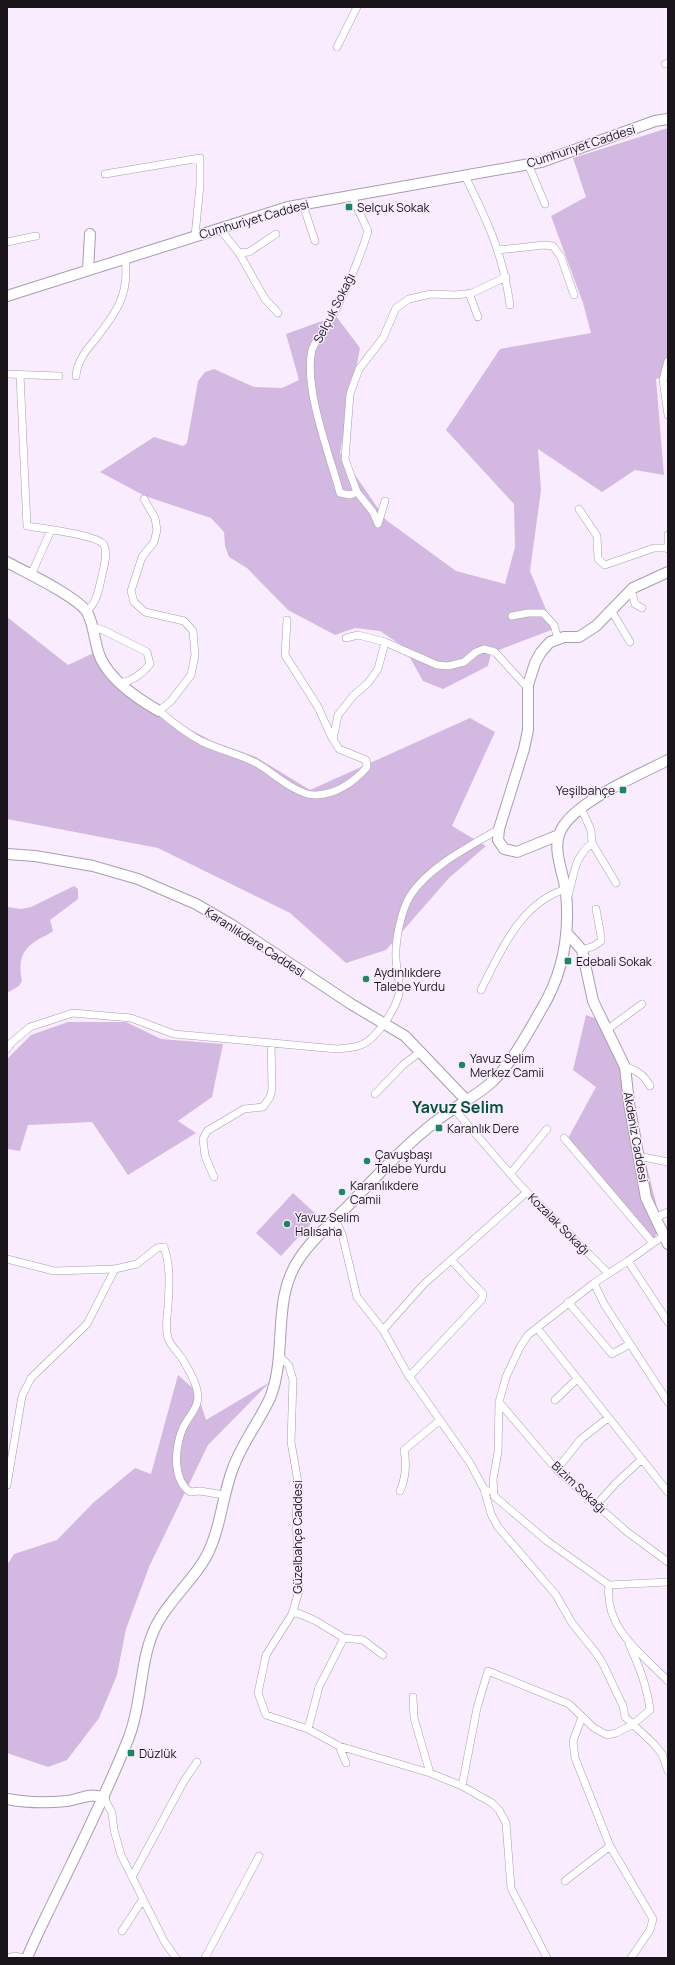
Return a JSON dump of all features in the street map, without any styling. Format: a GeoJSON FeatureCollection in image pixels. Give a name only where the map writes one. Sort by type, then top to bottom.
{"type":"FeatureCollection","features":[{"type":"Feature","properties":{"kind":"street"},"geometry":{"type":"LineString","coordinates":[[337,47],[357,7]]}},
{"type":"Feature","properties":{"kind":"street","name":"Cumhuriyet Caddesi"},"geometry":{"type":"LineString","coordinates":[[7,296],[288,207],[541,162],[655,121],[668,119]]}},
{"type":"Feature","properties":{"kind":"street"},"geometry":{"type":"LineString","coordinates":[[105,174],[200,158],[200,185],[195,236]]}},
{"type":"Feature","properties":{"kind":"street"},"geometry":{"type":"LineString","coordinates":[[528,164],[545,204]]}},
{"type":"Feature","properties":{"kind":"street"},"geometry":{"type":"LineString","coordinates":[[465,176],[491,230],[498,250],[506,277],[510,305]]}},
{"type":"Feature","properties":{"kind":"street","name":"Selçuk Sokağı"},"geometry":{"type":"LineString","coordinates":[[352,196],[368,232],[363,247],[330,321],[313,350],[310,374],[317,409],[340,493],[350,495],[357,492]]}},
{"type":"Feature","properties":{"kind":"street"},"geometry":{"type":"LineString","coordinates":[[303,205],[315,240]]}},
{"type":"Feature","properties":{"kind":"street"},"geometry":{"type":"LineString","coordinates":[[219,228],[239,253],[266,299],[278,313]]}},
{"type":"Feature","properties":{"kind":"street"},"geometry":{"type":"LineString","coordinates":[[88,270],[90,234]]}},
{"type":"Feature","properties":{"kind":"street"},"geometry":{"type":"LineString","coordinates":[[239,253],[249,252],[276,234]]}},
{"type":"Feature","properties":{"kind":"street"},"geometry":{"type":"LineString","coordinates":[[7,242],[36,236]]}},
{"type":"Feature","properties":{"kind":"street"},"geometry":{"type":"LineString","coordinates":[[498,250],[544,245],[553,246],[561,257],[574,294]]}},
{"type":"Feature","properties":{"kind":"street"},"geometry":{"type":"LineString","coordinates":[[76,376],[76,366],[88,348],[112,319],[123,297],[127,274],[125,258]]}},
{"type":"Feature","properties":{"kind":"street"},"geometry":{"type":"LineString","coordinates":[[385,501],[378,524],[372,512],[357,492],[344,459],[350,394],[358,369],[383,338],[396,308],[409,299],[431,294],[456,295],[469,293],[506,277]]}},
{"type":"Feature","properties":{"kind":"street"},"geometry":{"type":"LineString","coordinates":[[469,293],[478,317]]}},
{"type":"Feature","properties":{"kind":"street"},"geometry":{"type":"LineString","coordinates":[[668,361],[666,375],[668,415]]}},
{"type":"Feature","properties":{"kind":"street"},"geometry":{"type":"LineString","coordinates":[[7,374],[58,376]]}},
{"type":"Feature","properties":{"kind":"street"},"geometry":{"type":"LineString","coordinates":[[20,375],[27,526],[86,536],[101,541],[105,546],[106,555],[94,605],[86,612]]}},
{"type":"Feature","properties":{"kind":"street"},"geometry":{"type":"LineString","coordinates":[[144,500],[155,518],[157,530],[154,542],[142,557],[139,564],[131,591],[134,602],[145,612],[184,621],[193,631],[195,655],[191,675],[171,701],[159,711]]}},
{"type":"Feature","properties":{"kind":"street"},"geometry":{"type":"LineString","coordinates":[[579,510],[597,536],[598,559],[606,565],[654,548],[668,548],[668,535]]}},
{"type":"Feature","properties":{"kind":"street"},"geometry":{"type":"LineString","coordinates":[[31,575],[51,530]]}},
{"type":"Feature","properties":{"kind":"street"},"geometry":{"type":"LineString","coordinates":[[7,562],[63,592],[86,612],[101,659],[120,683],[146,704],[159,711],[174,724],[202,741],[257,763],[305,794],[315,795],[336,792],[358,778],[368,767],[366,760],[339,749],[318,707],[285,655],[287,620]]}},
{"type":"Feature","properties":{"kind":"street"},"geometry":{"type":"LineString","coordinates":[[559,835],[517,852],[504,848],[498,840],[499,829],[528,730],[528,686],[535,663],[541,652],[550,642],[564,637],[579,637],[596,626],[631,590],[658,575],[668,572]]}},
{"type":"Feature","properties":{"kind":"street"},"geometry":{"type":"LineString","coordinates":[[631,590],[635,604],[642,608]]}},
{"type":"Feature","properties":{"kind":"street"},"geometry":{"type":"LineString","coordinates":[[611,610],[630,642]]}},
{"type":"Feature","properties":{"kind":"street"},"geometry":{"type":"LineString","coordinates":[[512,616],[528,613],[543,613],[554,624],[558,639]]}},
{"type":"Feature","properties":{"kind":"street"},"geometry":{"type":"LineString","coordinates":[[92,628],[103,630],[147,652],[150,664],[144,671],[128,682],[120,683]]}},
{"type":"Feature","properties":{"kind":"street"},"geometry":{"type":"LineString","coordinates":[[346,638],[358,635],[385,642],[437,665],[448,666],[464,662],[476,652],[484,649],[495,652],[524,684],[528,686]]}},
{"type":"Feature","properties":{"kind":"street"},"geometry":{"type":"LineString","coordinates":[[333,738],[338,715],[353,696],[368,683],[378,669],[385,642]]}},
{"type":"Feature","properties":{"kind":"street"},"geometry":{"type":"LineString","coordinates":[[7,1958],[14,1956],[26,1958],[104,1798],[132,1727],[151,1636],[163,1612],[206,1558],[214,1537],[224,1495],[238,1454],[270,1397],[275,1384],[280,1356],[284,1295],[287,1282],[295,1266],[305,1251],[335,1219],[418,1136],[481,1091],[502,1070],[543,1006],[561,965],[566,932],[566,894],[558,854],[559,835],[566,822],[581,808],[606,792],[668,760]]}},
{"type":"Feature","properties":{"kind":"street"},"geometry":{"type":"LineString","coordinates":[[581,808],[591,830],[592,843],[616,883]]}},
{"type":"Feature","properties":{"kind":"street"},"geometry":{"type":"LineString","coordinates":[[7,1049],[11,1043],[30,1027],[73,1013],[131,1018],[174,1034],[337,1048],[360,1046],[375,1035],[399,994],[396,957],[398,931],[409,897],[424,877],[474,843],[499,829]]}},
{"type":"Feature","properties":{"kind":"street"},"geometry":{"type":"LineString","coordinates":[[566,894],[582,852],[592,843]]}},
{"type":"Feature","properties":{"kind":"street","name":"Karanlıkdere Caddesi"},"geometry":{"type":"LineString","coordinates":[[7,854],[48,858],[93,866],[138,879],[179,896],[232,925],[351,1004],[384,1022],[405,1036],[467,1101]]}},
{"type":"Feature","properties":{"kind":"street"},"geometry":{"type":"LineString","coordinates":[[480,990],[511,933],[527,914],[553,893],[566,894]]}},
{"type":"Feature","properties":{"kind":"street"},"geometry":{"type":"LineString","coordinates":[[566,932],[582,950],[594,946],[601,941],[602,936],[596,909]]}},
{"type":"Feature","properties":{"kind":"street","name":"Akdeniz Caddesi"},"geometry":{"type":"LineString","coordinates":[[582,950],[593,1001],[608,1029],[624,1067],[646,1198],[665,1240]]}},
{"type":"Feature","properties":{"kind":"street"},"geometry":{"type":"LineString","coordinates":[[608,1029],[642,1004]]}},
{"type":"Feature","properties":{"kind":"street"},"geometry":{"type":"LineString","coordinates":[[214,1177],[205,1156],[203,1139],[207,1131],[244,1109],[263,1106],[270,1097],[272,1089],[272,1043]]}},
{"type":"Feature","properties":{"kind":"street"},"geometry":{"type":"LineString","coordinates":[[375,1094],[403,1065],[420,1052]]}},
{"type":"Feature","properties":{"kind":"street"},"geometry":{"type":"LineString","coordinates":[[624,1067],[633,1069],[645,1076],[650,1086]]}},
{"type":"Feature","properties":{"kind":"street","name":"Kozalak Sokağı"},"geometry":{"type":"LineString","coordinates":[[454,1109],[510,1174],[608,1274]]}},
{"type":"Feature","properties":{"kind":"street"},"geometry":{"type":"LineString","coordinates":[[510,1174],[547,1129]]}},
{"type":"Feature","properties":{"kind":"street"},"geometry":{"type":"LineString","coordinates":[[564,1138],[653,1243]]}},
{"type":"Feature","properties":{"kind":"street"},"geometry":{"type":"LineString","coordinates":[[638,1156],[668,1162]]}},
{"type":"Feature","properties":{"kind":"street"},"geometry":{"type":"LineString","coordinates":[[383,1330],[423,1284],[527,1192]]}},
{"type":"Feature","properties":{"kind":"street"},"geometry":{"type":"LineString","coordinates":[[655,1218],[668,1212]]}},
{"type":"Feature","properties":{"kind":"street"},"geometry":{"type":"LineString","coordinates":[[335,1219],[342,1234],[357,1297],[383,1330],[409,1377],[470,1463],[484,1489],[491,1514],[498,1528],[556,1595],[572,1623],[596,1653],[616,1690],[625,1717],[654,1744],[662,1754],[668,1770]]}},
{"type":"Feature","properties":{"kind":"street"},"geometry":{"type":"LineString","coordinates":[[494,1496],[493,1480],[498,1452],[499,1402],[506,1377],[528,1335],[594,1282],[628,1261],[653,1243],[665,1240]]}},
{"type":"Feature","properties":{"kind":"street"},"geometry":{"type":"LineString","coordinates":[[7,1259],[54,1271],[115,1269],[137,1264],[157,1248],[164,1247],[169,1259],[170,1271],[167,1320],[168,1338],[175,1351],[183,1360],[198,1390],[198,1402],[182,1429],[177,1448],[178,1474],[184,1487],[190,1492],[200,1491],[224,1495]]}},
{"type":"Feature","properties":{"kind":"street"},"geometry":{"type":"LineString","coordinates":[[409,1377],[482,1299],[482,1294],[451,1260]]}},
{"type":"Feature","properties":{"kind":"street"},"geometry":{"type":"LineString","coordinates":[[628,1261],[668,1322]]}},
{"type":"Feature","properties":{"kind":"street"},"geometry":{"type":"LineString","coordinates":[[7,1485],[22,1396],[31,1378],[87,1324],[115,1269]]}},
{"type":"Feature","properties":{"kind":"street"},"geometry":{"type":"LineString","coordinates":[[594,1282],[604,1304],[668,1402]]}},
{"type":"Feature","properties":{"kind":"street"},"geometry":{"type":"LineString","coordinates":[[568,1302],[612,1354],[630,1344]]}},
{"type":"Feature","properties":{"kind":"street"},"geometry":{"type":"LineString","coordinates":[[537,1328],[668,1492]]}},
{"type":"Feature","properties":{"kind":"street","name":"Güzelbahçe Caddesi"},"geometry":{"type":"LineString","coordinates":[[280,1356],[289,1366],[293,1380],[291,1442],[299,1488],[296,1514],[299,1591],[292,1614],[266,1656],[258,1693],[266,1715],[308,1729]]}},
{"type":"Feature","properties":{"kind":"street"},"geometry":{"type":"LineString","coordinates":[[555,1400],[577,1379]]}},
{"type":"Feature","properties":{"kind":"street","name":"Bizim Sokağı"},"geometry":{"type":"LineString","coordinates":[[499,1402],[557,1469],[626,1532],[668,1562]]}},
{"type":"Feature","properties":{"kind":"street"},"geometry":{"type":"LineString","coordinates":[[557,1469],[581,1439],[608,1418]]}},
{"type":"Feature","properties":{"kind":"street"},"geometry":{"type":"LineString","coordinates":[[400,1491],[404,1480],[406,1464],[404,1450],[440,1420]]}},
{"type":"Feature","properties":{"kind":"street"},"geometry":{"type":"LineString","coordinates":[[597,1504],[616,1483],[642,1459]]}},
{"type":"Feature","properties":{"kind":"street"},"geometry":{"type":"LineString","coordinates":[[484,1489],[547,1541],[609,1585],[668,1582]]}},
{"type":"Feature","properties":{"kind":"street"},"geometry":{"type":"LineString","coordinates":[[609,1585],[608,1595],[614,1622],[628,1640],[668,1681]]}},
{"type":"Feature","properties":{"kind":"street"},"geometry":{"type":"LineString","coordinates":[[292,1614],[298,1613],[316,1621],[344,1638],[363,1640],[383,1655]]}},
{"type":"Feature","properties":{"kind":"street"},"geometry":{"type":"LineString","coordinates":[[344,1638],[320,1687],[308,1729],[339,1746],[430,1773],[462,1786],[492,1803],[503,1816],[507,1830],[511,1888],[547,1958]]}},
{"type":"Feature","properties":{"kind":"street"},"geometry":{"type":"LineString","coordinates":[[462,1786],[477,1708],[488,1671],[569,1704],[594,1728],[607,1735],[616,1733],[632,1725],[650,1710],[643,1675],[628,1640]]}},
{"type":"Feature","properties":{"kind":"street"},"geometry":{"type":"LineString","coordinates":[[413,1697],[414,1718],[430,1773]]}},
{"type":"Feature","properties":{"kind":"street"},"geometry":{"type":"LineString","coordinates":[[582,1717],[573,1741],[573,1753],[610,1846],[653,1919],[650,1930],[631,1958]]}},
{"type":"Feature","properties":{"kind":"street"},"geometry":{"type":"LineString","coordinates":[[339,1746],[346,1763]]}},
{"type":"Feature","properties":{"kind":"street"},"geometry":{"type":"LineString","coordinates":[[132,1877],[184,1781],[197,1762]]}},
{"type":"Feature","properties":{"kind":"street"},"geometry":{"type":"LineString","coordinates":[[7,1798],[29,1803],[68,1800],[95,1794],[104,1798],[112,1813],[114,1830],[121,1855],[164,1941],[176,1958]]}},
{"type":"Feature","properties":{"kind":"street"},"geometry":{"type":"LineString","coordinates":[[565,1881],[610,1846]]}},
{"type":"Feature","properties":{"kind":"street"},"geometry":{"type":"LineString","coordinates":[[205,1958],[259,1856]]}},
{"type":"Feature","properties":{"kind":"street"},"geometry":{"type":"LineString","coordinates":[[122,1931],[143,1899]]}},
{"type":"Feature","properties":{"kind":"shaded area"},"geometry":{"type":"Polygon","coordinates":[[[668,128],[668,375],[656,379],[664,475],[635,470],[602,492],[538,449],[541,490],[530,571],[554,629],[491,653],[488,666],[443,689],[423,681],[404,647],[380,631],[355,628],[335,635],[288,610],[247,568],[229,557],[225,546],[224,532],[211,518],[145,496],[100,472],[154,437],[183,446],[187,443],[198,381],[205,372],[214,369],[254,387],[282,388],[299,380],[286,334],[336,316],[360,348],[340,453],[386,520],[456,571],[505,584],[515,547],[514,504],[446,430],[500,349],[591,333],[583,303],[551,216],[586,197],[573,158],[668,128]]]}},
{"type":"Feature","properties":{"kind":"shaded area"},"geometry":{"type":"Polygon","coordinates":[[[7,617],[68,665],[102,649],[115,678],[191,730],[212,741],[256,757],[310,790],[470,718],[495,732],[452,826],[486,846],[449,878],[386,950],[346,963],[290,913],[158,848],[7,819],[7,617]]]}},
{"type":"Feature","properties":{"kind":"shaded area"},"geometry":{"type":"Polygon","coordinates":[[[74,886],[78,889],[78,899],[50,920],[53,931],[28,947],[22,957],[21,962],[20,968],[22,981],[19,986],[7,993],[7,907],[21,909],[31,907],[74,886]]]}},
{"type":"Feature","properties":{"kind":"shaded area"},"geometry":{"type":"Polygon","coordinates":[[[586,1015],[605,1022],[617,1049],[661,1223],[653,1241],[566,1142],[596,1087],[573,1070],[586,1015]]]}},
{"type":"Feature","properties":{"kind":"shaded area"},"geometry":{"type":"Polygon","coordinates":[[[68,1022],[126,1022],[161,1039],[223,1044],[212,1097],[178,1121],[196,1133],[128,1175],[92,1122],[28,1125],[20,1151],[7,1149],[7,1059],[31,1035],[68,1022]]]}},
{"type":"Feature","properties":{"kind":"shaded area","name":"Yavuz Selim Halısaha"},"geometry":{"type":"Polygon","coordinates":[[[293,1193],[318,1216],[281,1256],[256,1233],[293,1193]]]}},
{"type":"Feature","properties":{"kind":"shaded area"},"geometry":{"type":"Polygon","coordinates":[[[178,1375],[197,1392],[206,1420],[270,1382],[208,1445],[149,1567],[126,1629],[117,1675],[99,1718],[67,1760],[48,1767],[7,1753],[7,1565],[14,1554],[57,1540],[93,1503],[135,1468],[151,1474],[178,1375]]]}},
{"type":"Feature","properties":{"kind":"place","name":"Selçuk Sokak"},"geometry":{"type":"Point","coordinates":[349,207]}},
{"type":"Feature","properties":{"kind":"place","name":"Yeşilbahçe"},"geometry":{"type":"Point","coordinates":[623,790]}},
{"type":"Feature","properties":{"kind":"place","name":"Edebali Sokak"},"geometry":{"type":"Point","coordinates":[568,961]}},
{"type":"Feature","properties":{"kind":"place","name":"Aydınlıkdere Talebe Yurdu"},"geometry":{"type":"Point","coordinates":[366,979]}},
{"type":"Feature","properties":{"kind":"place","name":"Yavuz Selim Merkez Camii"},"geometry":{"type":"Point","coordinates":[462,1065]}},
{"type":"Feature","properties":{"kind":"place","name":"Karanlık Dere"},"geometry":{"type":"Point","coordinates":[439,1128]}},
{"type":"Feature","properties":{"kind":"place","name":"Çavuşbaşı Talebe Yurdu"},"geometry":{"type":"Point","coordinates":[367,1161]}},
{"type":"Feature","properties":{"kind":"place","name":"Karanlıkdere Camii"},"geometry":{"type":"Point","coordinates":[342,1192]}},
{"type":"Feature","properties":{"kind":"place","name":"Yavuz Selim Halısaha"},"geometry":{"type":"Point","coordinates":[287,1224]}},
{"type":"Feature","properties":{"kind":"place","name":"Düzlük"},"geometry":{"type":"Point","coordinates":[131,1753]}},
{"type":"Feature","properties":{"kind":"district","name":"Yavuz Selim"},"geometry":{"type":"Point","coordinates":[458,1107]}}]}
